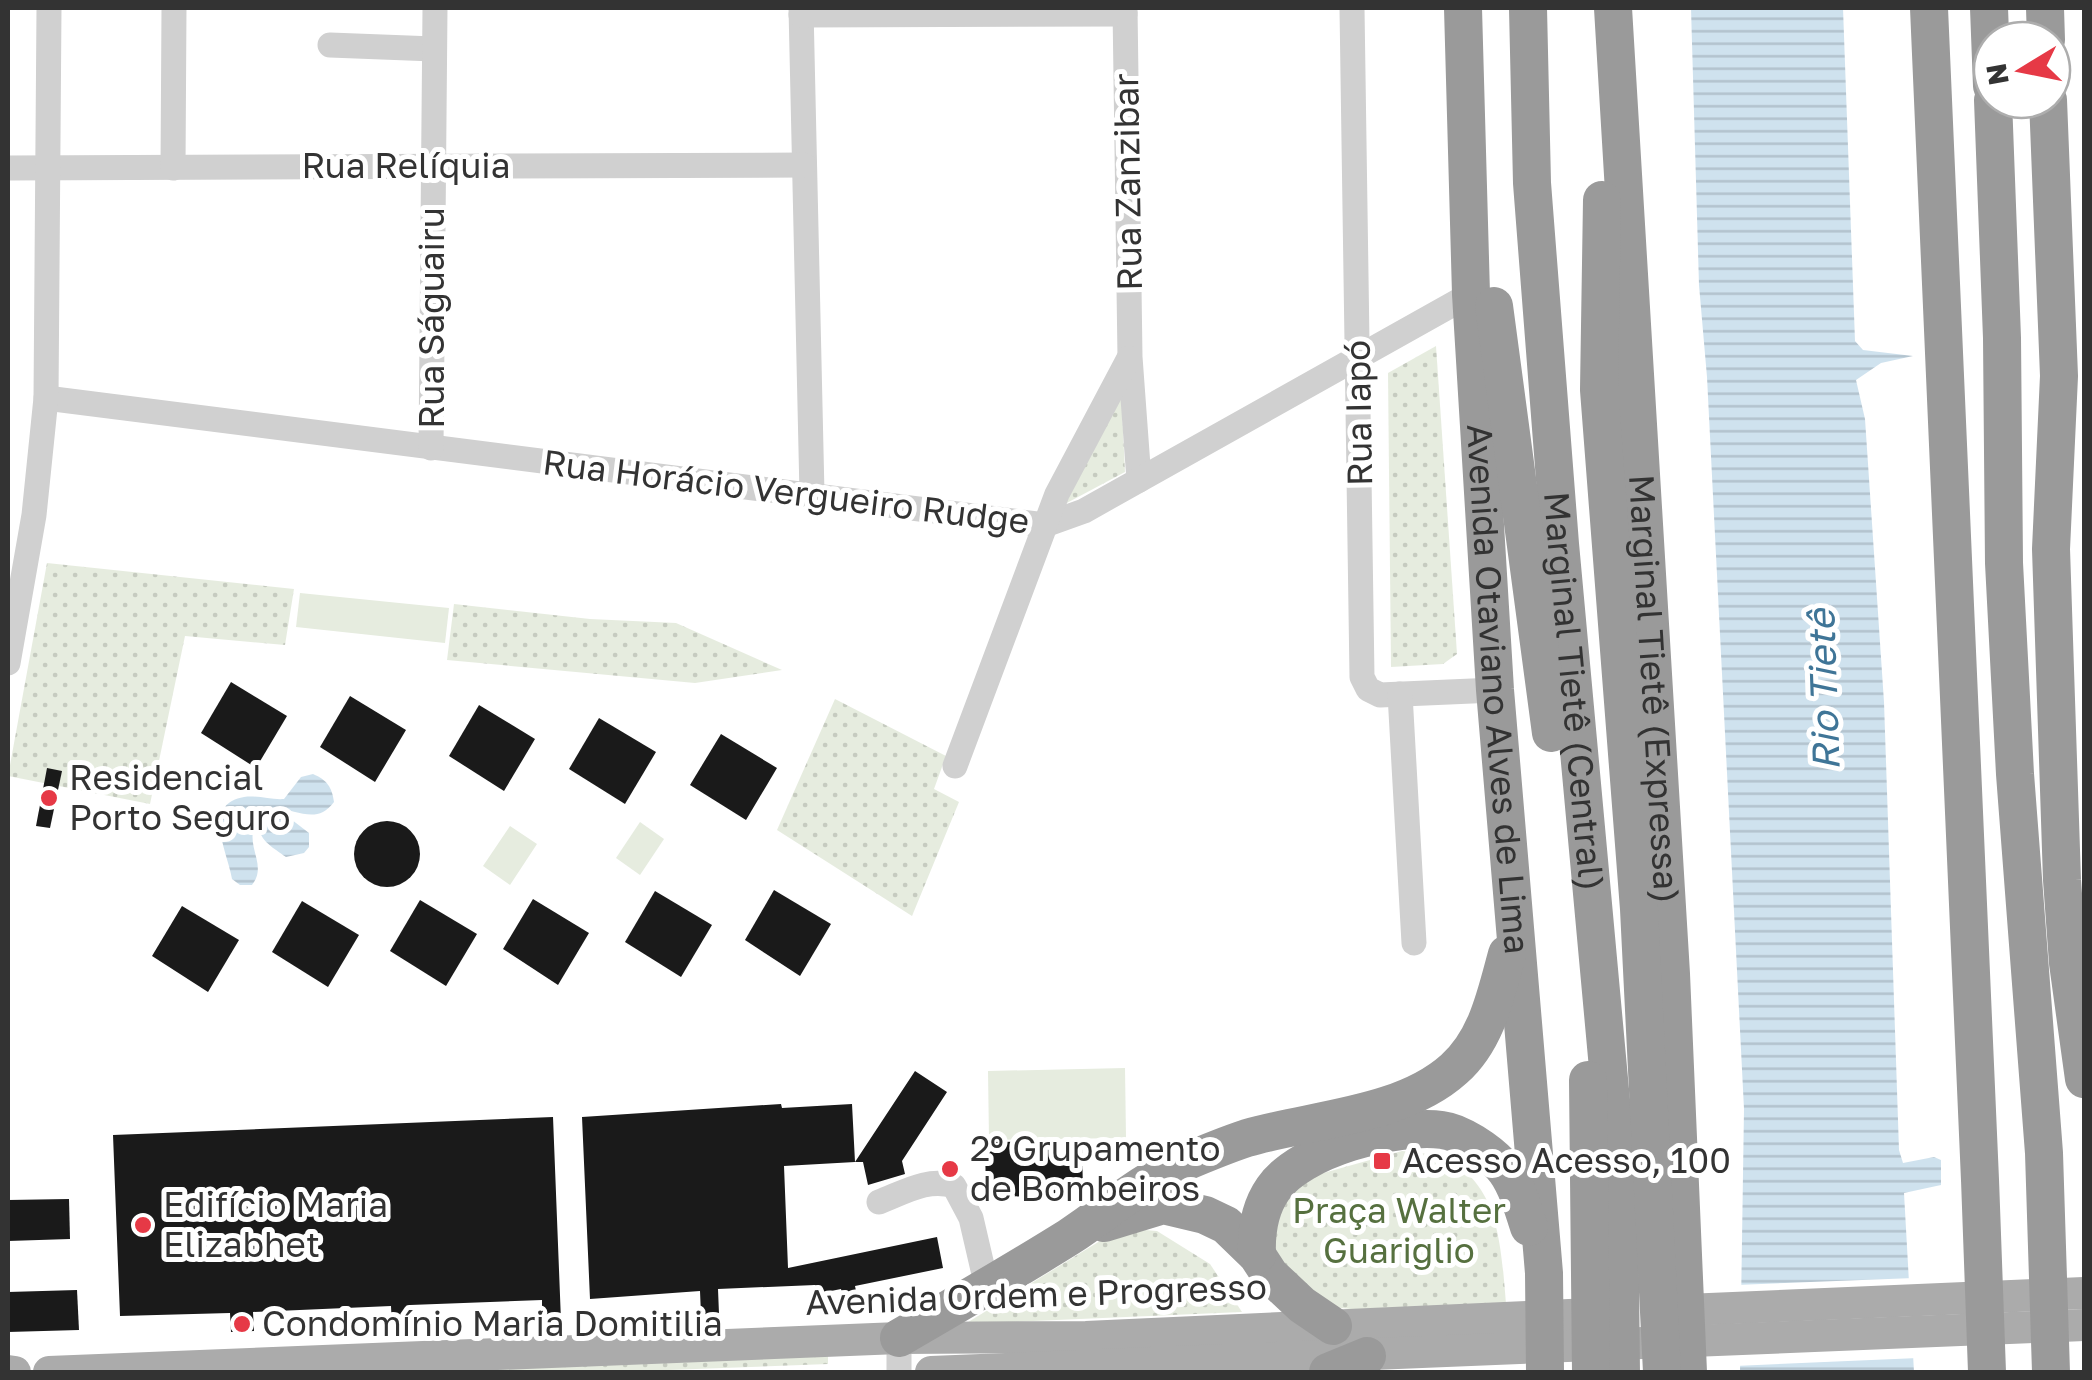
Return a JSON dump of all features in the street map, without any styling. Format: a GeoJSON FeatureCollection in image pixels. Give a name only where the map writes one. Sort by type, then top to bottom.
{"type":"FeatureCollection","features":[{"type":"Feature","properties":{"kind":"highway","name":"Avenida Otaviano Alves de Lima"},"geometry":{"type":"LineString","coordinates":[[1463,8],[1471,294],[1495,690],[1544,1273],[1546,1372]]}},
{"type":"Feature","properties":{"kind":"highway","name":"Marginal Tietê (Expressa)"},"geometry":{"type":"LineString","coordinates":[[1614,8],[1671,974],[1688,1372]]}},
{"type":"Feature","properties":{"kind":"highway"},"geometry":{"type":"LineString","coordinates":[[1929,8],[1968,838],[1987,1372]]}},
{"type":"Feature","properties":{"kind":"highway"},"geometry":{"type":"LineString","coordinates":[[1528,21],[1552,143],[1599,785],[1620,890],[1639,910]]}},
{"type":"Feature","properties":{"kind":"highway","name":"Marginal Tietê (Central)"},"geometry":{"type":"LineString","coordinates":[[1528,21],[1532,183],[1561,563],[1619,1188],[1620,1372]]}},
{"type":"Feature","properties":{"kind":"highway"},"geometry":{"type":"LineString","coordinates":[[1616,59],[1604,101],[1598,390],[1639,910],[1662,1372]]}},
{"type":"Feature","properties":{"kind":"highway"},"geometry":{"type":"LineString","coordinates":[[1993,120],[2002,338],[2004,564],[2015,774],[2044,1153],[2051,1372]]}},
{"type":"Feature","properties":{"kind":"highway"},"geometry":{"type":"LineString","coordinates":[[2049,120],[2058,376],[2052,549],[2059,783],[2068,962],[2084,1079]]}},
{"type":"Feature","properties":{"kind":"highway"},"geometry":{"type":"LineString","coordinates":[[1470,187],[1480,216],[1498,329],[1580,949],[1588,1034],[1591,1372]]}},
{"type":"Feature","properties":{"kind":"highway"},"geometry":{"type":"LineString","coordinates":[[2059,783],[2083,852]]}},
{"type":"Feature","properties":{"kind":"highway"},"geometry":{"type":"LineString","coordinates":[[899,1355],[987,1287],[1073,1234],[1138,1186],[1185,1162],[1247,1138],[1396,1101],[1424,1090],[1454,1070],[1474,1047],[1490,1014],[1507,954],[1512,916]]}},
{"type":"Feature","properties":{"kind":"highway"},"geometry":{"type":"LineString","coordinates":[[1257,1255],[1262,1211],[1274,1188],[1290,1171],[1326,1152],[1380,1134],[1446,1130],[1503,1167],[1520,1197],[1544,1273]]}},
{"type":"Feature","properties":{"kind":"highway"},"geometry":{"type":"LineString","coordinates":[[1073,1234],[1163,1205],[1184,1208],[1226,1225],[1302,1305],[1334,1326]]}},
{"type":"Feature","properties":{"kind":"highway"},"geometry":{"type":"LineString","coordinates":[[1328,1372],[1367,1356]]}},
{"type":"Feature","properties":{"kind":"main road","name":"Avenida Ordem e Progresso"},"geometry":{"type":"LineString","coordinates":[[931,1372],[1367,1356],[1478,1335],[2084,1293]]}},
{"type":"Feature","properties":{"kind":"main road","name":"Avenida Ordem e Progresso"},"geometry":{"type":"LineString","coordinates":[[49,1372],[899,1355],[1086,1337],[1334,1326],[1478,1335],[2084,1325]]}},
{"type":"Feature","properties":{"kind":"main road"},"geometry":{"type":"LineString","coordinates":[[8,1371],[15,1372]]}},
{"type":"Feature","properties":{"kind":"street"},"geometry":{"type":"LineString","coordinates":[[8,663],[11,627],[34,516],[46,398],[48,8]]}},
{"type":"Feature","properties":{"kind":"street"},"geometry":{"type":"LineString","coordinates":[[173,168],[174,8]]}},
{"type":"Feature","properties":{"kind":"street","name":"Rua Ságuairu"},"geometry":{"type":"LineString","coordinates":[[431,448],[435,8]]}},
{"type":"Feature","properties":{"kind":"street","name":"Rua Iapó"},"geometry":{"type":"LineString","coordinates":[[1352,8],[1362,677],[1372,693],[1400,694]]}},
{"type":"Feature","properties":{"kind":"street"},"geometry":{"type":"LineString","coordinates":[[812,494],[801,12],[1125,11]]}},
{"type":"Feature","properties":{"kind":"street","name":"Rua Zanzibar"},"geometry":{"type":"LineString","coordinates":[[1125,11],[1130,357],[1139,480]]}},
{"type":"Feature","properties":{"kind":"street"},"geometry":{"type":"LineString","coordinates":[[330,44],[434,49]]}},
{"type":"Feature","properties":{"kind":"street","name":"Rua Relíquia"},"geometry":{"type":"LineString","coordinates":[[8,168],[804,164]]}},
{"type":"Feature","properties":{"kind":"street","name":"Rua Horácio Vergueiro Rudge"},"geometry":{"type":"LineString","coordinates":[[46,398],[1045,525],[1084,511],[1471,294]]}},
{"type":"Feature","properties":{"kind":"street","name":"Rua Zanzibar"},"geometry":{"type":"LineString","coordinates":[[955,766],[1045,525],[1091,427],[1130,357]]}},
{"type":"Feature","properties":{"kind":"street"},"geometry":{"type":"LineString","coordinates":[[1414,943],[1400,694],[1495,690]]}},
{"type":"Feature","properties":{"kind":"street"},"geometry":{"type":"LineString","coordinates":[[879,1202],[927,1184],[942,1182],[954,1186],[970,1218],[987,1287]]}},
{"type":"Feature","properties":{"kind":"green space"},"geometry":{"type":"Polygon","coordinates":[[[1436,346],[1457,654],[1443,664],[1391,667],[1388,373],[1436,346]]]}},
{"type":"Feature","properties":{"kind":"green space"},"geometry":{"type":"Polygon","coordinates":[[[1121,389],[1125,472],[1063,505],[1121,389]]]}},
{"type":"Feature","properties":{"kind":"green space"},"geometry":{"type":"Polygon","coordinates":[[[47,563],[294,589],[285,645],[185,636],[150,804],[8,776],[47,563]]]}},
{"type":"Feature","properties":{"kind":"green space"},"geometry":{"type":"Polygon","coordinates":[[[300,593],[449,608],[445,643],[296,627],[300,593]]]}},
{"type":"Feature","properties":{"kind":"green space"},"geometry":{"type":"Polygon","coordinates":[[[454,604],[590,619],[676,623],[782,670],[695,683],[447,660],[454,604]]]}},
{"type":"Feature","properties":{"kind":"green space"},"geometry":{"type":"Polygon","coordinates":[[[835,699],[946,756],[934,789],[959,802],[912,916],[777,830],[835,699]]]}},
{"type":"Feature","properties":{"kind":"green space"},"geometry":{"type":"Polygon","coordinates":[[[640,822],[664,839],[640,875],[616,858],[640,822]]]}},
{"type":"Feature","properties":{"kind":"green space"},"geometry":{"type":"Polygon","coordinates":[[[510,826],[537,844],[510,885],[483,866],[510,826]]]}},
{"type":"Feature","properties":{"kind":"green space"},"geometry":{"type":"Polygon","coordinates":[[[1125,1068],[1126,1138],[989,1140],[988,1071],[1125,1068]]]}},
{"type":"Feature","properties":{"kind":"green space","name":"Praça Walter Guariglio"},"geometry":{"type":"Polygon","coordinates":[[[1402,1151],[1433,1156],[1457,1166],[1475,1182],[1496,1224],[1506,1304],[1361,1310],[1321,1306],[1275,1275],[1275,1199],[1295,1181],[1402,1151]]]}},
{"type":"Feature","properties":{"kind":"green space","name":"Praça Walter Guariglio"},"geometry":{"type":"Polygon","coordinates":[[[1157,1231],[1210,1264],[1242,1312],[965,1324],[1108,1236],[1157,1231]]]}},
{"type":"Feature","properties":{"kind":"green space"},"geometry":{"type":"Polygon","coordinates":[[[828,1355],[828,1364],[614,1372],[456,1372],[456,1370],[828,1355]]]}},
{"type":"Feature","properties":{"kind":"water","name":"Rio Tietê"},"geometry":{"type":"Polygon","coordinates":[[[1691,8],[1843,8],[1855,341],[1863,350],[1913,356],[1881,363],[1856,380],[1865,419],[1884,702],[1899,1150],[1903,1163],[1934,1157],[1941,1160],[1941,1185],[1904,1193],[1914,1372],[1740,1372],[1744,1109],[1699,285],[1691,8]]]}},
{"type":"Feature","properties":{"kind":"water"},"geometry":{"type":"Polygon","coordinates":[[[313,774],[328,785],[334,802],[319,814],[265,810],[253,831],[257,876],[252,885],[240,885],[232,879],[220,831],[223,809],[244,797],[284,799],[301,777],[313,774]]]}},
{"type":"Feature","properties":{"kind":"water"},"geometry":{"type":"Polygon","coordinates":[[[276,812],[309,833],[309,847],[304,853],[286,857],[262,836],[261,825],[276,812]]]}},
{"type":"Feature","properties":{"kind":"pier"},"geometry":{"type":"Polygon","coordinates":[[[1914,1278],[1918,1358],[1735,1366],[1736,1285],[1914,1278]]]}},
{"type":"Feature","properties":{"kind":"building"},"geometry":{"type":"Polygon","coordinates":[[[231,682],[287,716],[256,768],[201,733],[231,682]]]}},
{"type":"Feature","properties":{"kind":"building"},"geometry":{"type":"Polygon","coordinates":[[[350,696],[406,730],[375,782],[320,747],[350,696]]]}},
{"type":"Feature","properties":{"kind":"building"},"geometry":{"type":"Polygon","coordinates":[[[479,705],[535,739],[504,791],[449,756],[479,705]]]}},
{"type":"Feature","properties":{"kind":"building"},"geometry":{"type":"Polygon","coordinates":[[[599,718],[656,752],[625,804],[569,769],[599,718]]]}},
{"type":"Feature","properties":{"kind":"building"},"geometry":{"type":"Polygon","coordinates":[[[721,734],[777,768],[746,820],[690,785],[721,734]]]}},
{"type":"Feature","properties":{"kind":"building"},"geometry":{"type":"Polygon","coordinates":[[[47,768],[62,771],[50,828],[36,826],[47,768]]]}},
{"type":"Feature","properties":{"kind":"building"},"geometry":{"type":"Polygon","coordinates":[[[387,821],[411,830],[420,854],[411,878],[387,887],[363,878],[354,854],[363,830],[387,821]]]}},
{"type":"Feature","properties":{"kind":"building"},"geometry":{"type":"Polygon","coordinates":[[[774,890],[831,924],[800,976],[745,940],[774,890]]]}},
{"type":"Feature","properties":{"kind":"building"},"geometry":{"type":"Polygon","coordinates":[[[655,891],[712,925],[681,977],[625,942],[655,891]]]}},
{"type":"Feature","properties":{"kind":"building"},"geometry":{"type":"Polygon","coordinates":[[[533,899],[589,933],[558,985],[503,949],[533,899]]]}},
{"type":"Feature","properties":{"kind":"building"},"geometry":{"type":"Polygon","coordinates":[[[420,900],[477,934],[446,986],[390,951],[420,900]]]}},
{"type":"Feature","properties":{"kind":"building"},"geometry":{"type":"Polygon","coordinates":[[[302,901],[359,935],[328,987],[272,952],[302,901]]]}},
{"type":"Feature","properties":{"kind":"building"},"geometry":{"type":"Polygon","coordinates":[[[182,906],[239,940],[208,992],[152,956],[182,906]]]}},
{"type":"Feature","properties":{"kind":"building"},"geometry":{"type":"Polygon","coordinates":[[[915,1071],[947,1092],[902,1161],[905,1174],[868,1185],[863,1162],[855,1162],[915,1071]]]}},
{"type":"Feature","properties":{"kind":"building"},"geometry":{"type":"Polygon","coordinates":[[[781,1104],[782,1108],[852,1104],[855,1162],[784,1166],[788,1268],[937,1237],[943,1268],[855,1286],[860,1310],[846,1313],[841,1289],[816,1294],[815,1285],[718,1289],[719,1314],[701,1315],[700,1291],[590,1299],[582,1117],[781,1104]]]}},
{"type":"Feature","properties":{"kind":"building"},"geometry":{"type":"Polygon","coordinates":[[[553,1117],[561,1321],[542,1321],[542,1300],[410,1305],[411,1327],[392,1328],[391,1306],[253,1312],[254,1331],[231,1332],[230,1313],[120,1316],[113,1135],[553,1117]]]}},
{"type":"Feature","properties":{"kind":"building"},"geometry":{"type":"Polygon","coordinates":[[[1082,1141],[1083,1195],[986,1197],[985,1142],[1082,1141]]]}},
{"type":"Feature","properties":{"kind":"building"},"geometry":{"type":"Polygon","coordinates":[[[69,1199],[70,1239],[8,1241],[8,1200],[69,1199]]]}},
{"type":"Feature","properties":{"kind":"building"},"geometry":{"type":"Polygon","coordinates":[[[77,1290],[79,1330],[8,1332],[8,1292],[77,1290]]]}},
{"type":"Feature","properties":{"kind":"place","name":"Residencial Porto Seguro"},"geometry":{"type":"Point","coordinates":[49,798]}},
{"type":"Feature","properties":{"kind":"place","name":"Acesso Acesso, 100"},"geometry":{"type":"Point","coordinates":[1382,1161]}},
{"type":"Feature","properties":{"kind":"place","name":"2º Grupamento de Bombeiros"},"geometry":{"type":"Point","coordinates":[950,1169]}},
{"type":"Feature","properties":{"kind":"place","name":"Edifício Maria Elizabhet"},"geometry":{"type":"Point","coordinates":[143,1225]}},
{"type":"Feature","properties":{"kind":"place","name":"Condomínio Maria Domitilia"},"geometry":{"type":"Point","coordinates":[242,1324]}}]}
